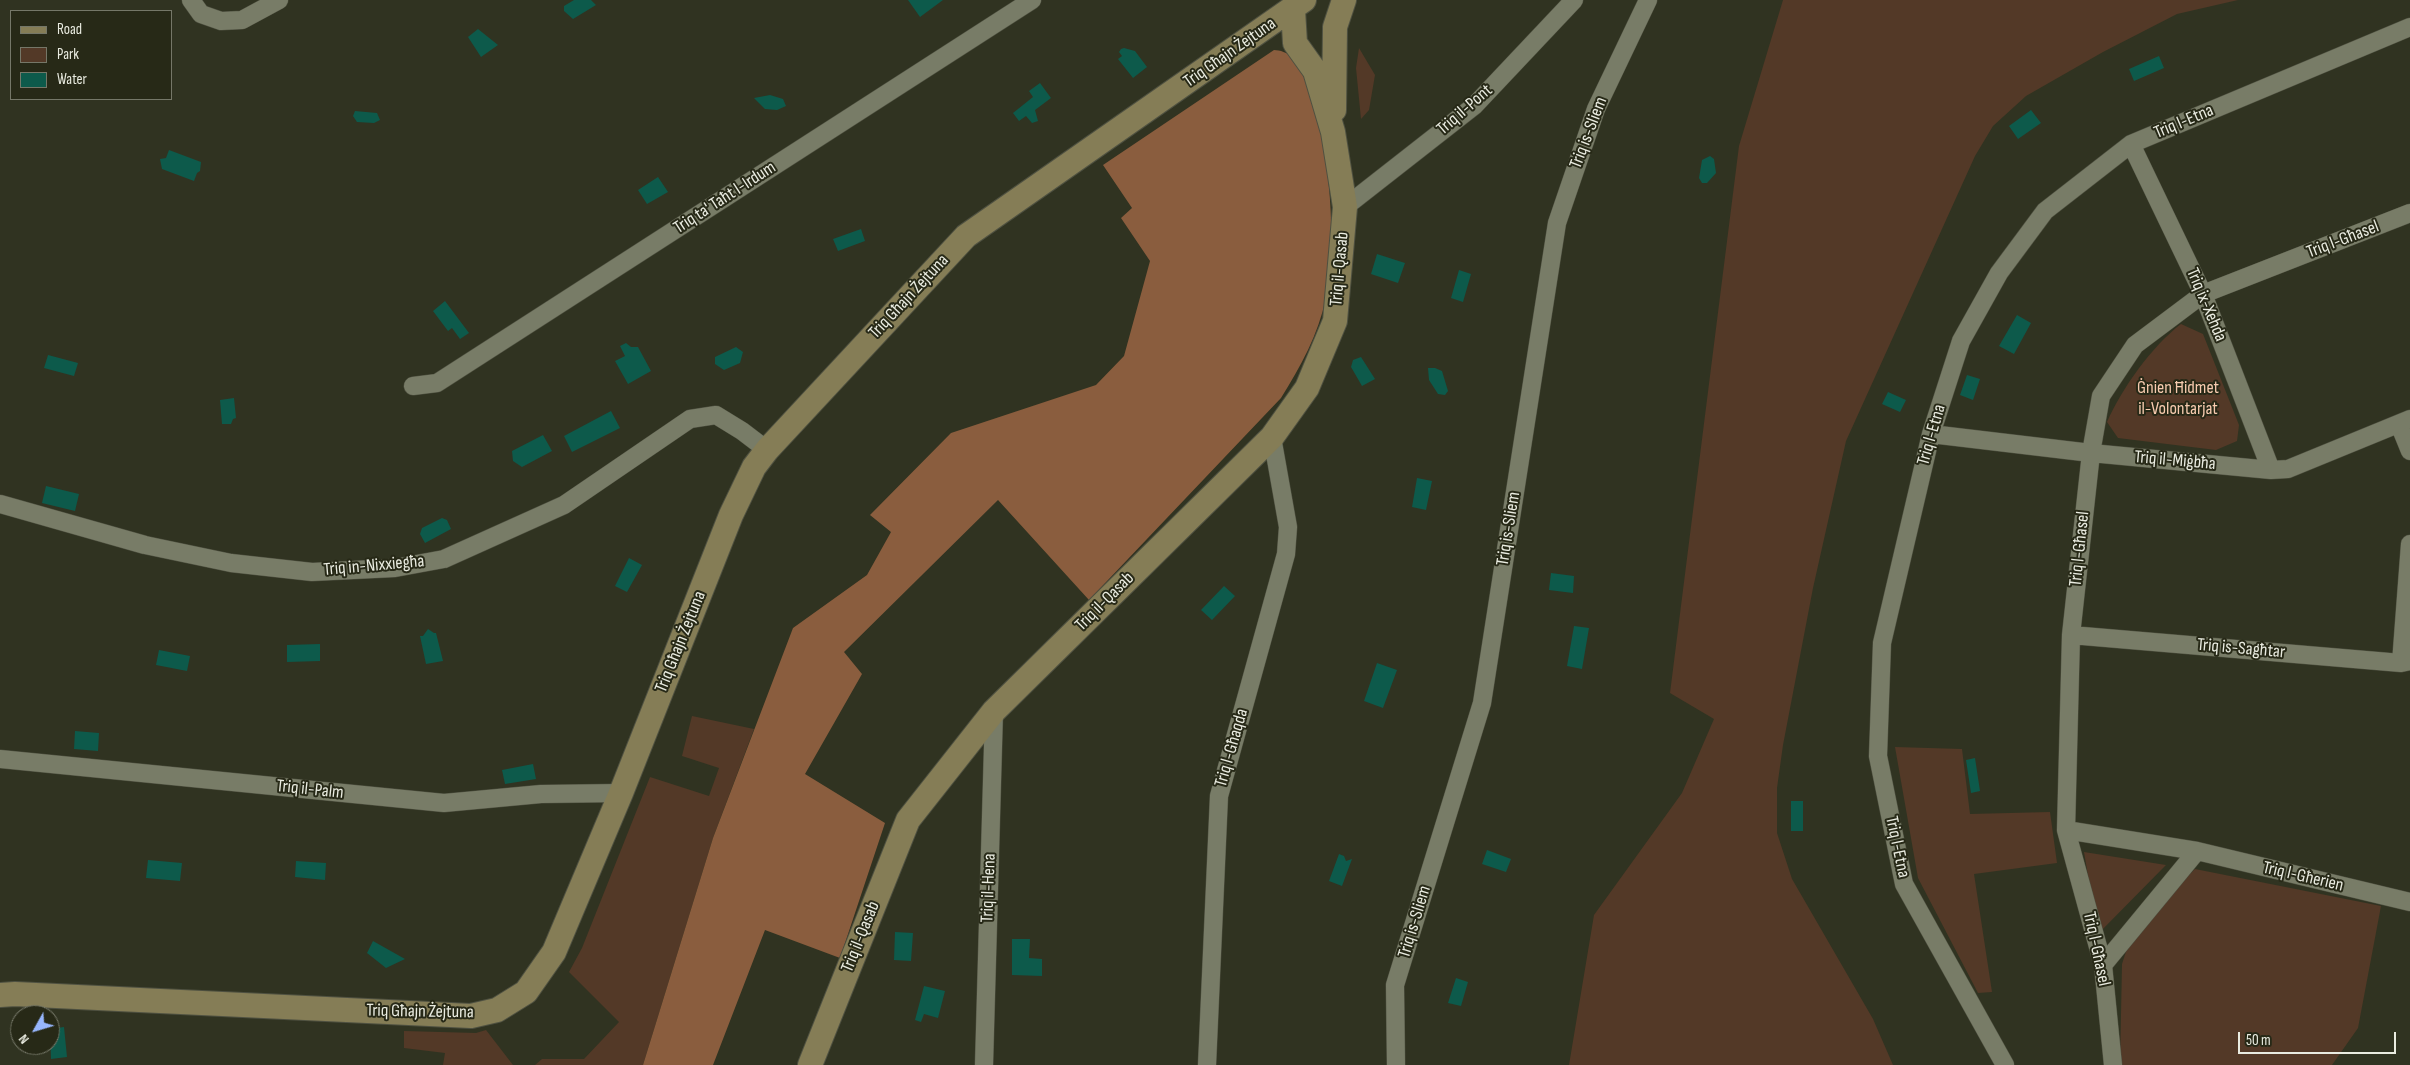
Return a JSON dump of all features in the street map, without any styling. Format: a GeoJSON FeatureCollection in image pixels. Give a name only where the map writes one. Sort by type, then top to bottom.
{"type":"FeatureCollection","features":[{"type":"Feature","properties":{"kind":"street"},"geometry":{"type":"LineString","coordinates":[[192,0],[202,14],[221,22],[242,20],[279,0]]}},
{"type":"Feature","properties":{"kind":"street","name":"Triq ta' Taħt l-Irdum"},"geometry":{"type":"LineString","coordinates":[[413,386],[437,383],[1032,0]]}},
{"type":"Feature","properties":{"kind":"street","name":"Triq il-Pont"},"geometry":{"type":"LineString","coordinates":[[1345,207],[1474,106],[1574,0]]}},
{"type":"Feature","properties":{"kind":"street","name":"Triq is-Sliem"},"geometry":{"type":"LineString","coordinates":[[1396,1065],[1395,985],[1482,703],[1556,223],[1596,109],[1648,0]]}},
{"type":"Feature","properties":{"kind":"street","name":"Triq il-Qasab"},"geometry":{"type":"LineString","coordinates":[[810,1065],[908,820],[994,711],[1272,437],[1307,388],[1335,321],[1345,207],[1334,132],[1335,27],[1338,2]]}},
{"type":"Feature","properties":{"kind":"street","name":"Triq il-Qasab"},"geometry":{"type":"LineString","coordinates":[[1298,5],[1295,43],[1315,71],[1334,132]]}},
{"type":"Feature","properties":{"kind":"street","name":"Triq Għajn Żejtuna"},"geometry":{"type":"LineString","coordinates":[[0,995],[25,994],[471,1016],[497,1010],[526,992],[554,952],[621,793],[731,515],[754,467],[767,450],[966,236],[1298,5]]}},
{"type":"Feature","properties":{"kind":"street","name":"Triq l-Etna"},"geometry":{"type":"LineString","coordinates":[[2005,1065],[1904,884],[1878,756],[1882,643],[1930,434],[1961,341],[1999,272],[2045,211],[2131,144],[2410,27]]}},
{"type":"Feature","properties":{"kind":"street","name":"Triq ix-Xehda"},"geometry":{"type":"LineString","coordinates":[[2131,144],[2203,294],[2271,470]]}},
{"type":"Feature","properties":{"kind":"street","name":"Triq l-Għasel"},"geometry":{"type":"LineString","coordinates":[[2113,1065],[2103,965],[2066,830],[2071,635],[2091,453],[2101,396],[2135,345],[2203,294],[2410,213]]}},
{"type":"Feature","properties":{"kind":"street","name":"Triq in-Nixxiegħa"},"geometry":{"type":"LineString","coordinates":[[0,504],[145,545],[231,563],[312,572],[395,568],[444,559],[564,505],[690,419],[716,415],[742,431],[767,450]]}},
{"type":"Feature","properties":{"kind":"street"},"geometry":{"type":"LineString","coordinates":[[2405,421],[2410,452]]}},
{"type":"Feature","properties":{"kind":"street","name":"Triq il-Miġbħa"},"geometry":{"type":"LineString","coordinates":[[1930,434],[2091,453],[2271,470],[2288,469],[2405,421]]}},
{"type":"Feature","properties":{"kind":"street","name":"Triq l-Għaqda"},"geometry":{"type":"LineString","coordinates":[[1207,1065],[1219,796],[1286,554],[1288,527],[1272,437]]}},
{"type":"Feature","properties":{"kind":"street"},"geometry":{"type":"LineString","coordinates":[[2405,662],[2410,544]]}},
{"type":"Feature","properties":{"kind":"street","name":"Triq is-Sagħtar"},"geometry":{"type":"LineString","coordinates":[[2071,635],[2405,662]]}},
{"type":"Feature","properties":{"kind":"street","name":"Triq il-Hena"},"geometry":{"type":"LineString","coordinates":[[984,1065],[994,711]]}},
{"type":"Feature","properties":{"kind":"street","name":"Triq il-Palm"},"geometry":{"type":"LineString","coordinates":[[0,759],[444,803],[541,794],[621,793]]}},
{"type":"Feature","properties":{"kind":"street","name":"Triq l-Għerien"},"geometry":{"type":"LineString","coordinates":[[2066,830],[2197,851],[2410,902]]}},
{"type":"Feature","properties":{"kind":"street"},"geometry":{"type":"LineString","coordinates":[[2103,965],[2197,851]]}},
{"type":"Feature","properties":{"kind":"green space"},"geometry":{"type":"Polygon","coordinates":[[[1783,0],[2238,0],[2177,14],[2103,52],[2026,96],[1993,126],[1975,156],[1846,441],[1813,588],[1783,745],[1777,788],[1777,833],[1792,879],[1873,1019],[1893,1065],[1569,1065],[1594,915],[1682,793],[1714,719],[1670,693],[1739,146],[1783,0]]]}},
{"type":"Feature","properties":{"kind":"green space"},"geometry":{"type":"Polygon","coordinates":[[[1359,48],[1375,75],[1369,110],[1361,119],[1356,68],[1359,48]]]}},
{"type":"Feature","properties":{"kind":"green space","name":"Ġnien Ħidmet il-Volontarjat"},"geometry":{"type":"Polygon","coordinates":[[[2181,324],[2203,334],[2239,425],[2237,441],[2216,450],[2118,438],[2107,422],[2121,395],[2139,368],[2159,344],[2181,324]]]}},
{"type":"Feature","properties":{"kind":"green space"},"geometry":{"type":"Polygon","coordinates":[[[692,716],[754,729],[713,838],[643,1065],[535,1065],[542,1059],[584,1059],[619,1022],[569,972],[582,948],[650,777],[709,796],[719,768],[682,756],[692,716]]]}},
{"type":"Feature","properties":{"kind":"green space"},"geometry":{"type":"Polygon","coordinates":[[[1895,747],[1962,749],[1970,814],[2050,812],[2057,863],[1974,874],[1992,992],[1978,993],[1918,878],[1895,747]]]}},
{"type":"Feature","properties":{"kind":"green space"},"geometry":{"type":"Polygon","coordinates":[[[2084,852],[2166,865],[2098,934],[2084,852]]]}},
{"type":"Feature","properties":{"kind":"green space"},"geometry":{"type":"Polygon","coordinates":[[[2195,869],[2381,906],[2358,1028],[2332,1065],[2120,1065],[2122,964],[2134,927],[2195,869]]]}},
{"type":"Feature","properties":{"kind":"green space"},"geometry":{"type":"Polygon","coordinates":[[[486,1030],[513,1065],[443,1065],[445,1053],[404,1048],[404,1031],[476,1033],[486,1030]]]}},
{"type":"Feature","properties":{"kind":"shaded area"},"geometry":{"type":"Polygon","coordinates":[[[1274,50],[1284,52],[1298,60],[1308,72],[1310,78],[1324,144],[1331,225],[1330,276],[1323,312],[1308,350],[1281,398],[1089,600],[998,500],[844,652],[862,674],[805,774],[885,823],[840,958],[765,930],[713,1065],[643,1065],[713,838],[793,628],[867,575],[891,532],[870,515],[951,433],[1096,385],[1124,356],[1150,261],[1121,218],[1132,208],[1103,165],[1274,50]]]}},
{"type":"Feature","properties":{"kind":"water"},"geometry":{"type":"Polygon","coordinates":[[[574,0],[591,0],[596,5],[573,19],[564,11],[564,6],[574,0]]]}},
{"type":"Feature","properties":{"kind":"water"},"geometry":{"type":"Polygon","coordinates":[[[908,0],[943,0],[920,17],[908,0]]]}},
{"type":"Feature","properties":{"kind":"water"},"geometry":{"type":"Polygon","coordinates":[[[478,29],[498,45],[481,57],[468,37],[478,29]]]}},
{"type":"Feature","properties":{"kind":"water"},"geometry":{"type":"Polygon","coordinates":[[[1124,48],[1135,51],[1147,67],[1133,78],[1118,59],[1122,56],[1119,52],[1124,48]]]}},
{"type":"Feature","properties":{"kind":"water"},"geometry":{"type":"Polygon","coordinates":[[[2159,56],[2164,68],[2134,81],[2129,69],[2159,56]]]}},
{"type":"Feature","properties":{"kind":"water"},"geometry":{"type":"Polygon","coordinates":[[[1040,83],[1051,98],[1035,110],[1038,121],[1032,123],[1026,116],[1019,121],[1013,113],[1033,97],[1029,91],[1040,83]]]}},
{"type":"Feature","properties":{"kind":"water"},"geometry":{"type":"Polygon","coordinates":[[[770,95],[783,99],[786,106],[777,110],[765,109],[754,98],[770,95]]]}},
{"type":"Feature","properties":{"kind":"water"},"geometry":{"type":"Polygon","coordinates":[[[2031,110],[2041,123],[2018,139],[2009,126],[2031,110]]]}},
{"type":"Feature","properties":{"kind":"water"},"geometry":{"type":"Polygon","coordinates":[[[355,111],[377,113],[380,120],[374,123],[357,122],[353,116],[355,111]]]}},
{"type":"Feature","properties":{"kind":"water"},"geometry":{"type":"Polygon","coordinates":[[[169,150],[201,162],[200,171],[197,173],[194,181],[162,169],[160,159],[166,158],[169,150]]]}},
{"type":"Feature","properties":{"kind":"water"},"geometry":{"type":"Polygon","coordinates":[[[1710,156],[1714,159],[1716,173],[1707,183],[1702,183],[1699,178],[1702,160],[1710,156]]]}},
{"type":"Feature","properties":{"kind":"water"},"geometry":{"type":"Polygon","coordinates":[[[658,177],[668,192],[647,204],[638,190],[658,177]]]}},
{"type":"Feature","properties":{"kind":"water"},"geometry":{"type":"Polygon","coordinates":[[[861,229],[865,241],[838,251],[833,239],[861,229]]]}},
{"type":"Feature","properties":{"kind":"water"},"geometry":{"type":"Polygon","coordinates":[[[1377,254],[1405,263],[1398,283],[1371,274],[1377,254]]]}},
{"type":"Feature","properties":{"kind":"water"},"geometry":{"type":"Polygon","coordinates":[[[1459,270],[1471,274],[1463,302],[1451,298],[1459,270]]]}},
{"type":"Feature","properties":{"kind":"water"},"geometry":{"type":"Polygon","coordinates":[[[445,301],[469,333],[460,339],[452,328],[448,331],[433,311],[445,301]]]}},
{"type":"Feature","properties":{"kind":"water"},"geometry":{"type":"Polygon","coordinates":[[[2017,315],[2031,323],[2014,354],[1999,346],[2017,315]]]}},
{"type":"Feature","properties":{"kind":"water"},"geometry":{"type":"Polygon","coordinates":[[[626,343],[631,347],[638,347],[651,371],[628,384],[615,361],[625,356],[620,346],[626,343]]]}},
{"type":"Feature","properties":{"kind":"water"},"geometry":{"type":"Polygon","coordinates":[[[736,347],[743,352],[740,363],[724,370],[715,364],[715,357],[736,347]]]}},
{"type":"Feature","properties":{"kind":"water"},"geometry":{"type":"Polygon","coordinates":[[[48,355],[78,363],[74,376],[44,368],[48,355]]]}},
{"type":"Feature","properties":{"kind":"water"},"geometry":{"type":"Polygon","coordinates":[[[1361,357],[1375,379],[1362,386],[1351,367],[1353,360],[1361,357]]]}},
{"type":"Feature","properties":{"kind":"water"},"geometry":{"type":"Polygon","coordinates":[[[1428,368],[1442,371],[1448,391],[1445,395],[1438,394],[1429,380],[1428,368]]]}},
{"type":"Feature","properties":{"kind":"water"},"geometry":{"type":"Polygon","coordinates":[[[1967,375],[1980,379],[1973,400],[1960,395],[1967,375]]]}},
{"type":"Feature","properties":{"kind":"water"},"geometry":{"type":"Polygon","coordinates":[[[1888,392],[1906,400],[1900,412],[1882,404],[1888,392]]]}},
{"type":"Feature","properties":{"kind":"water"},"geometry":{"type":"Polygon","coordinates":[[[234,398],[236,418],[233,419],[231,424],[222,424],[220,400],[234,398]]]}},
{"type":"Feature","properties":{"kind":"water"},"geometry":{"type":"Polygon","coordinates":[[[611,411],[620,428],[572,452],[564,436],[611,411]]]}},
{"type":"Feature","properties":{"kind":"water"},"geometry":{"type":"Polygon","coordinates":[[[543,435],[552,451],[522,467],[513,461],[512,451],[543,435]]]}},
{"type":"Feature","properties":{"kind":"water"},"geometry":{"type":"Polygon","coordinates":[[[1417,478],[1432,481],[1426,510],[1412,507],[1417,478]]]}},
{"type":"Feature","properties":{"kind":"water"},"geometry":{"type":"Polygon","coordinates":[[[46,486],[79,494],[75,511],[42,503],[46,486]]]}},
{"type":"Feature","properties":{"kind":"water"},"geometry":{"type":"Polygon","coordinates":[[[442,518],[447,520],[451,529],[425,543],[420,534],[422,528],[442,518]]]}},
{"type":"Feature","properties":{"kind":"water"},"geometry":{"type":"Polygon","coordinates":[[[629,558],[642,565],[627,592],[615,586],[629,558]]]}},
{"type":"Feature","properties":{"kind":"water"},"geometry":{"type":"Polygon","coordinates":[[[1551,573],[1574,576],[1573,593],[1549,590],[1551,573]]]}},
{"type":"Feature","properties":{"kind":"water"},"geometry":{"type":"Polygon","coordinates":[[[1224,586],[1235,596],[1212,620],[1201,610],[1224,586]]]}},
{"type":"Feature","properties":{"kind":"water"},"geometry":{"type":"Polygon","coordinates":[[[1574,626],[1589,628],[1582,669],[1567,666],[1574,626]]]}},
{"type":"Feature","properties":{"kind":"water"},"geometry":{"type":"Polygon","coordinates":[[[428,629],[436,633],[443,661],[426,664],[420,636],[423,636],[428,629]]]}},
{"type":"Feature","properties":{"kind":"water"},"geometry":{"type":"Polygon","coordinates":[[[320,644],[320,661],[287,662],[287,645],[320,644]]]}},
{"type":"Feature","properties":{"kind":"water"},"geometry":{"type":"Polygon","coordinates":[[[159,650],[190,656],[187,671],[156,665],[159,650]]]}},
{"type":"Feature","properties":{"kind":"water"},"geometry":{"type":"Polygon","coordinates":[[[1377,663],[1397,670],[1383,708],[1364,701],[1377,663]]]}},
{"type":"Feature","properties":{"kind":"water"},"geometry":{"type":"Polygon","coordinates":[[[75,731],[99,733],[98,751],[74,749],[75,731]]]}},
{"type":"Feature","properties":{"kind":"water"},"geometry":{"type":"Polygon","coordinates":[[[1975,758],[1980,791],[1971,793],[1966,760],[1975,758]]]}},
{"type":"Feature","properties":{"kind":"water"},"geometry":{"type":"Polygon","coordinates":[[[533,764],[536,779],[505,784],[502,770],[533,764]]]}},
{"type":"Feature","properties":{"kind":"water"},"geometry":{"type":"Polygon","coordinates":[[[1791,801],[1803,801],[1803,831],[1791,831],[1791,801]]]}},
{"type":"Feature","properties":{"kind":"water"},"geometry":{"type":"Polygon","coordinates":[[[1487,850],[1511,859],[1506,872],[1482,864],[1487,850]]]}},
{"type":"Feature","properties":{"kind":"water"},"geometry":{"type":"Polygon","coordinates":[[[1339,854],[1344,856],[1346,861],[1352,859],[1342,886],[1329,881],[1339,854]]]}},
{"type":"Feature","properties":{"kind":"water"},"geometry":{"type":"Polygon","coordinates":[[[148,860],[182,863],[180,881],[146,878],[148,860]]]}},
{"type":"Feature","properties":{"kind":"water"},"geometry":{"type":"Polygon","coordinates":[[[296,861],[326,863],[325,880],[295,877],[296,861]]]}},
{"type":"Feature","properties":{"kind":"water"},"geometry":{"type":"Polygon","coordinates":[[[895,932],[913,933],[911,961],[894,960],[895,932]]]}},
{"type":"Feature","properties":{"kind":"water"},"geometry":{"type":"Polygon","coordinates":[[[1012,939],[1030,939],[1029,958],[1042,959],[1042,976],[1012,975],[1012,939]]]}},
{"type":"Feature","properties":{"kind":"water"},"geometry":{"type":"Polygon","coordinates":[[[373,941],[405,959],[386,968],[367,953],[373,941]]]}},
{"type":"Feature","properties":{"kind":"water"},"geometry":{"type":"Polygon","coordinates":[[[1456,978],[1468,982],[1461,1006],[1448,1003],[1456,978]]]}},
{"type":"Feature","properties":{"kind":"water"},"geometry":{"type":"Polygon","coordinates":[[[924,986],[945,991],[938,1018],[924,1014],[921,1022],[915,1020],[924,986]]]}},
{"type":"Feature","properties":{"kind":"water"},"geometry":{"type":"Polygon","coordinates":[[[64,1027],[67,1057],[51,1059],[51,1055],[60,1055],[60,1028],[64,1027]]]}}]}
